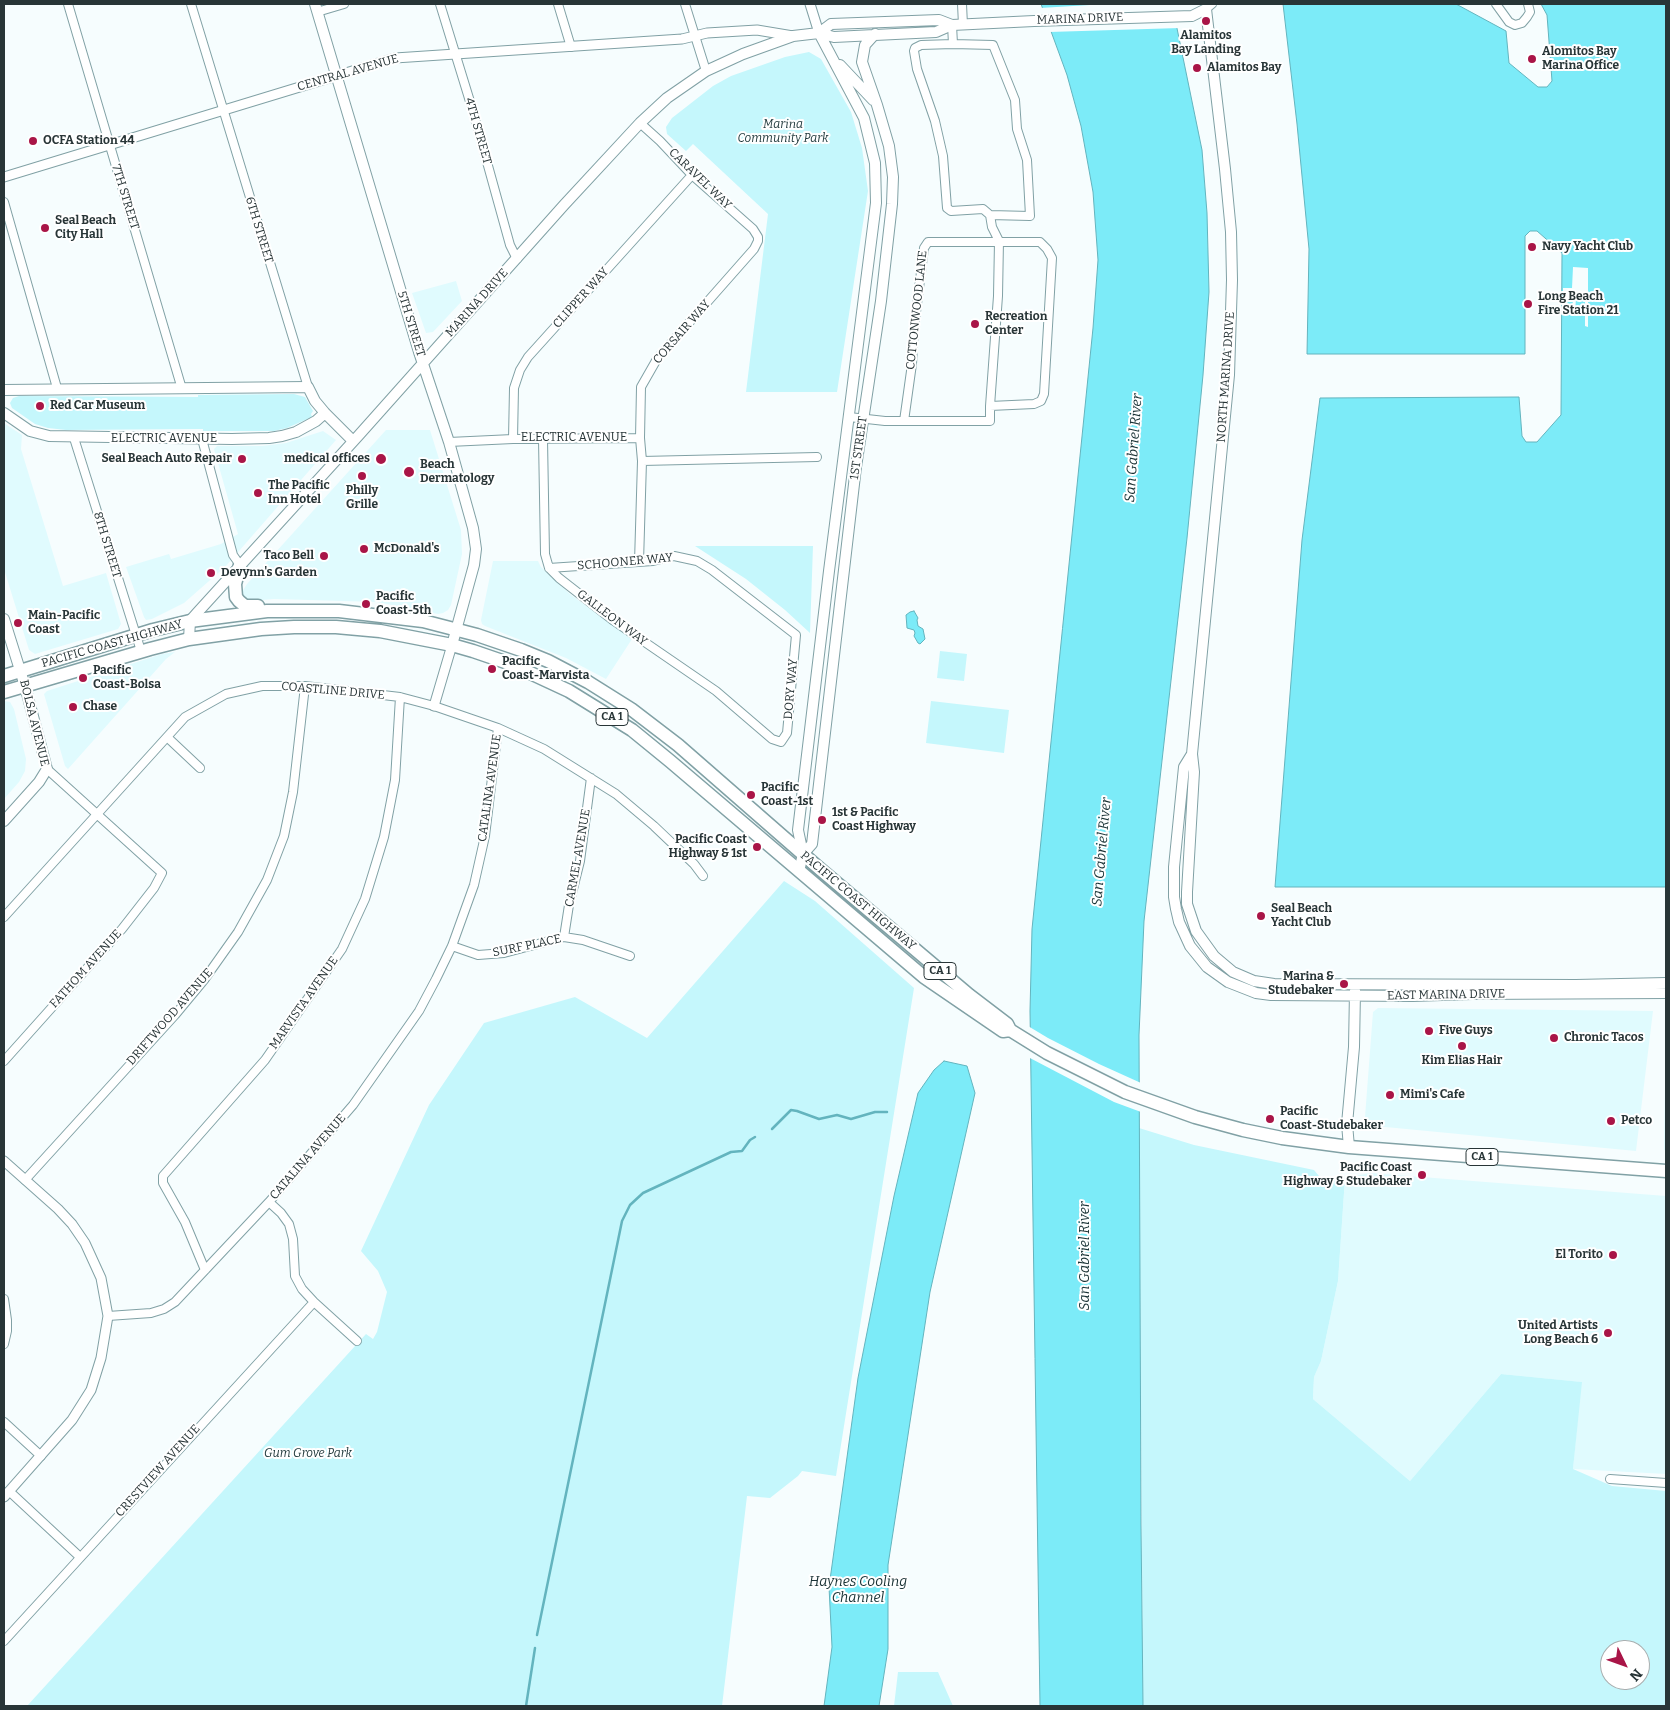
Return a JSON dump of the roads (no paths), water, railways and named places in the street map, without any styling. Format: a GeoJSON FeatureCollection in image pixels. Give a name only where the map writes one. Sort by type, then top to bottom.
{"type":"FeatureCollection","features":[{"type":"Feature","properties":{"kind":"highway"},"geometry":{"type":"LineString","coordinates":[[240,565],[234,584],[234,591],[242,604],[248,606],[307,604],[319,610]]}},
{"type":"Feature","properties":{"kind":"highway","name":"PACIFIC COAST HIGHWAY"},"geometry":{"type":"LineString","coordinates":[[4,676],[136,635],[190,621],[267,612],[319,610],[382,615],[423,621],[457,629],[521,650],[548,661],[588,682],[632,709],[678,745],[969,995],[1007,1024],[1011,1031]]}},
{"type":"Feature","properties":{"kind":"highway"},"geometry":{"type":"LineString","coordinates":[[380,631],[382,615]]}},
{"type":"Feature","properties":{"kind":"highway","name":"PACIFIC COAST HIGHWAY"},"geometry":{"type":"LineString","coordinates":[[4,692],[141,651],[188,640],[261,629],[294,627],[380,631],[452,645],[511,664],[569,691],[632,730],[924,977],[969,1009],[1003,1030],[1011,1031]]}},
{"type":"Feature","properties":{"kind":"highway","name":"CA 1"},"geometry":{"type":"LineString","coordinates":[[1011,1031],[1047,1053],[1096,1078],[1156,1103],[1243,1130],[1282,1138],[1349,1147],[1666,1171]]}},
{"type":"Feature","properties":{"kind":"main road","name":"MARINA DRIVE"},"geometry":{"type":"LineString","coordinates":[[190,621],[640,123],[667,98],[706,71],[743,54],[793,36],[819,33],[834,37],[936,32],[957,25],[1192,16],[1209,6]]}},
{"type":"Feature","properties":{"kind":"main road","name":"NORTH MARINA DRIVE"},"geometry":{"type":"LineString","coordinates":[[1209,6],[1231,232],[1232,280],[1229,375],[1192,754],[1194,772],[1187,882],[1191,918],[1203,943],[1232,972]]}},
{"type":"Feature","properties":{"kind":"main road","name":"5TH STREET"},"geometry":{"type":"LineString","coordinates":[[316,8],[423,363],[449,442],[473,528],[476,548],[468,590],[452,645]]}},
{"type":"Feature","properties":{"kind":"main road","name":"MARINA DRIVE"},"geometry":{"type":"LineString","coordinates":[[819,33],[831,24],[939,20],[957,25]]}},
{"type":"Feature","properties":{"kind":"main road","name":"1ST STREET"},"geometry":{"type":"LineString","coordinates":[[799,871],[803,854],[798,830],[876,203],[875,163],[864,118],[819,33]]}},
{"type":"Feature","properties":{"kind":"main road"},"geometry":{"type":"LineString","coordinates":[[875,34],[865,45],[862,62],[877,105]]}},
{"type":"Feature","properties":{"kind":"main road","name":"1ST STREET"},"geometry":{"type":"LineString","coordinates":[[803,854],[812,844],[856,467],[881,301],[893,177],[890,146],[877,105],[833,58]]}},
{"type":"Feature","properties":{"kind":"main road"},"geometry":{"type":"LineString","coordinates":[[4,390],[20,388],[182,389],[308,387]]}},
{"type":"Feature","properties":{"kind":"main road","name":"6TH STREET"},"geometry":{"type":"LineString","coordinates":[[308,387],[315,401],[325,413],[354,441]]}},
{"type":"Feature","properties":{"kind":"main road"},"geometry":{"type":"LineString","coordinates":[[4,397],[20,388]]}},
{"type":"Feature","properties":{"kind":"main road","name":"ELECTRIC AVENUE"},"geometry":{"type":"LineString","coordinates":[[5,413],[30,431],[49,436],[74,438],[260,439],[296,432],[316,421],[325,413]]}},
{"type":"Feature","properties":{"kind":"main road","name":"BOLSA AVENUE"},"geometry":{"type":"LineString","coordinates":[[4,619],[48,769],[39,782],[4,821]]}},
{"type":"Feature","properties":{"kind":"main road"},"geometry":{"type":"LineString","coordinates":[[188,640],[190,621]]}},
{"type":"Feature","properties":{"kind":"main road","name":"NORTH MARINA DRIVE"},"geometry":{"type":"LineString","coordinates":[[1192,754],[1184,766],[1174,884],[1176,909],[1179,922],[1190,946],[1207,967],[1228,982]]}},
{"type":"Feature","properties":{"kind":"main road","name":"EAST MARINA DRIVE"},"geometry":{"type":"LineString","coordinates":[[1232,972],[1254,981],[1274,984],[1576,985],[1666,983]]}},
{"type":"Feature","properties":{"kind":"main road","name":"EAST MARINA DRIVE"},"geometry":{"type":"LineString","coordinates":[[1228,982],[1241,988],[1271,995],[1666,993]]}},
{"type":"Feature","properties":{"kind":"main road"},"geometry":{"type":"LineString","coordinates":[[1349,1147],[1347,1124],[1354,1047],[1355,984]]}},
{"type":"Feature","properties":{"kind":"street","name":"7TH STREET"},"geometry":{"type":"LineString","coordinates":[[68,4],[182,389]]}},
{"type":"Feature","properties":{"kind":"street","name":"6TH STREET"},"geometry":{"type":"LineString","coordinates":[[191,4],[308,387]]}},
{"type":"Feature","properties":{"kind":"street"},"geometry":{"type":"LineString","coordinates":[[316,8],[344,4]]}},
{"type":"Feature","properties":{"kind":"street","name":"4TH STREET"},"geometry":{"type":"LineString","coordinates":[[440,4],[472,108],[510,244],[517,259]]}},
{"type":"Feature","properties":{"kind":"street"},"geometry":{"type":"LineString","coordinates":[[558,4],[571,47]]}},
{"type":"Feature","properties":{"kind":"street"},"geometry":{"type":"LineString","coordinates":[[684,4],[706,71]]}},
{"type":"Feature","properties":{"kind":"street","name":"1ST STREET"},"geometry":{"type":"LineString","coordinates":[[810,4],[819,33]]}},
{"type":"Feature","properties":{"kind":"street"},"geometry":{"type":"LineString","coordinates":[[953,44],[962,4]]}},
{"type":"Feature","properties":{"kind":"street"},"geometry":{"type":"LineString","coordinates":[[1496,4],[1510,22],[1515,25],[1522,23],[1527,17],[1530,12],[1528,4]]}},
{"type":"Feature","properties":{"kind":"street","name":"CENTRAL AVENUE"},"geometry":{"type":"LineString","coordinates":[[4,177],[395,58],[571,47],[757,30],[793,36]]}},
{"type":"Feature","properties":{"kind":"street"},"geometry":{"type":"LineString","coordinates":[[953,44],[992,45],[1015,100],[1017,129],[1027,160],[1030,216],[990,215],[983,209],[948,210],[943,156],[935,121],[916,69],[914,51],[918,46],[953,44]]}},
{"type":"Feature","properties":{"kind":"street","name":"CARAVEL WAY"},"geometry":{"type":"LineString","coordinates":[[640,123],[692,175],[753,229],[758,237]]}},
{"type":"Feature","properties":{"kind":"street","name":"CLIPPER WAY"},"geometry":{"type":"LineString","coordinates":[[513,439],[514,388],[520,370],[528,357],[692,175]]}},
{"type":"Feature","properties":{"kind":"street"},"geometry":{"type":"LineString","coordinates":[[4,202],[57,388]]}},
{"type":"Feature","properties":{"kind":"street"},"geometry":{"type":"LineString","coordinates":[[849,417],[904,421],[990,421],[998,296],[999,241],[992,227],[990,215]]}},
{"type":"Feature","properties":{"kind":"street","name":"CORSAIR WAY"},"geometry":{"type":"LineString","coordinates":[[639,562],[642,461],[640,438],[641,387],[657,359],[757,246],[758,237]]}},
{"type":"Feature","properties":{"kind":"street"},"geometry":{"type":"LineString","coordinates":[[990,406],[1034,404],[1040,401],[1044,394],[1049,325],[1052,258],[1047,249],[1040,242],[999,241]]}},
{"type":"Feature","properties":{"kind":"street","name":"COTTONWOOD LANE"},"geometry":{"type":"LineString","coordinates":[[904,421],[912,364],[914,328],[924,245],[928,242],[999,241]]}},
{"type":"Feature","properties":{"kind":"street","name":"8TH STREET"},"geometry":{"type":"LineString","coordinates":[[74,438],[141,651]]}},
{"type":"Feature","properties":{"kind":"street","name":"ELECTRIC AVENUE"},"geometry":{"type":"LineString","coordinates":[[449,442],[513,439],[640,438]]}},
{"type":"Feature","properties":{"kind":"street"},"geometry":{"type":"LineString","coordinates":[[202,439],[233,555],[240,565]]}},
{"type":"Feature","properties":{"kind":"street"},"geometry":{"type":"LineString","coordinates":[[543,439],[545,554],[549,568]]}},
{"type":"Feature","properties":{"kind":"street"},"geometry":{"type":"LineString","coordinates":[[642,461],[817,456]]}},
{"type":"Feature","properties":{"kind":"street","name":"SCHOONER WAY"},"geometry":{"type":"LineString","coordinates":[[549,568],[653,561],[674,556],[697,561],[712,570],[796,635]]}},
{"type":"Feature","properties":{"kind":"street","name":"GALLEON WAY"},"geometry":{"type":"LineString","coordinates":[[549,568],[614,621],[716,691],[772,739],[781,742]]}},
{"type":"Feature","properties":{"kind":"street","name":"DORY WAY"},"geometry":{"type":"LineString","coordinates":[[781,742],[787,733],[796,635]]}},
{"type":"Feature","properties":{"kind":"street"},"geometry":{"type":"LineString","coordinates":[[434,706],[452,645]]}},
{"type":"Feature","properties":{"kind":"street","name":"COASTLINE DRIVE"},"geometry":{"type":"LineString","coordinates":[[4,917],[185,717],[226,694],[262,686],[304,686],[400,697],[434,706],[498,728],[544,749],[616,794],[654,826],[694,864],[703,876]]}},
{"type":"Feature","properties":{"kind":"street","name":"DRIFTWOOD AVENUE"},"geometry":{"type":"LineString","coordinates":[[26,1180],[175,1015],[204,980],[238,932],[267,880],[284,836],[293,792],[304,686]]}},
{"type":"Feature","properties":{"kind":"street","name":"MARVISTA AVENUE"},"geometry":{"type":"LineString","coordinates":[[205,1270],[185,1222],[163,1183],[164,1176],[265,1060],[342,949],[365,899],[384,837],[395,780],[400,697]]}},
{"type":"Feature","properties":{"kind":"street","name":"CATALINA AVENUE"},"geometry":{"type":"LineString","coordinates":[[108,1316],[151,1313],[164,1310],[175,1302],[269,1202],[353,1105],[419,1010],[452,946],[474,885],[484,836],[498,728]]}},
{"type":"Feature","properties":{"kind":"street"},"geometry":{"type":"LineString","coordinates":[[167,736],[200,768]]}},
{"type":"Feature","properties":{"kind":"street"},"geometry":{"type":"LineString","coordinates":[[48,769],[97,814]]}},
{"type":"Feature","properties":{"kind":"street","name":"CARMEL AVENUE"},"geometry":{"type":"LineString","coordinates":[[564,937],[580,861],[591,778]]}},
{"type":"Feature","properties":{"kind":"street","name":"FATHOM AVENUE"},"geometry":{"type":"LineString","coordinates":[[4,1060],[122,929],[154,888],[162,873],[97,814]]}},
{"type":"Feature","properties":{"kind":"street","name":"SURF PLACE"},"geometry":{"type":"LineString","coordinates":[[452,946],[478,955],[504,953],[564,937],[583,940],[630,956]]}},
{"type":"Feature","properties":{"kind":"street"},"geometry":{"type":"LineString","coordinates":[[4,1160],[67,1219],[85,1243],[101,1278],[108,1316],[101,1358],[91,1390],[72,1420],[6,1494],[80,1556]]}},
{"type":"Feature","properties":{"kind":"street"},"geometry":{"type":"LineString","coordinates":[[269,1202],[281,1212],[289,1224],[293,1239],[295,1276],[302,1289],[356,1341]]}},
{"type":"Feature","properties":{"kind":"street"},"geometry":{"type":"LineString","coordinates":[[4,1299],[7,1320],[4,1344]]}},
{"type":"Feature","properties":{"kind":"street","name":"CRESTVIEW AVENUE"},"geometry":{"type":"LineString","coordinates":[[4,1641],[314,1302]]}},
{"type":"Feature","properties":{"kind":"street"},"geometry":{"type":"LineString","coordinates":[[4,1422],[41,1456]]}},
{"type":"Feature","properties":{"kind":"street"},"geometry":{"type":"LineString","coordinates":[[1610,1479],[1666,1483]]}},
{"type":"Feature","properties":{"kind":"water","name":"San Gabriel River"},"geometry":{"type":"Polygon","coordinates":[[[1041,4],[1172,4],[1202,150],[1207,213],[1209,292],[1203,375],[1187,538],[1144,921],[1139,1035],[1143,1706],[1040,1706],[1030,1011],[1032,929],[1093,328],[1098,260],[1093,192],[1081,126],[1067,75],[1041,4]]]}},
{"type":"Feature","properties":{"kind":"water"},"geometry":{"type":"Polygon","coordinates":[[[1283,4],[1456,4],[1506,31],[1509,63],[1538,87],[1547,87],[1552,81],[1547,15],[1541,4],[1666,4],[1666,887],[1275,887],[1302,540],[1320,398],[1519,397],[1522,436],[1526,442],[1537,442],[1561,415],[1562,253],[1537,231],[1530,231],[1525,236],[1525,354],[1307,354],[1309,249],[1283,4]]]}},
{"type":"Feature","properties":{"kind":"water"},"geometry":{"type":"Polygon","coordinates":[[[914,611],[918,618],[918,626],[923,629],[925,639],[920,644],[914,636],[914,630],[907,628],[906,615],[914,611]]]}},
{"type":"Feature","properties":{"kind":"water","name":"Haynes Cooling Channel"},"geometry":{"type":"Polygon","coordinates":[[[944,1061],[967,1066],[975,1093],[930,1292],[888,1565],[888,1649],[879,1706],[824,1706],[832,1647],[829,1587],[858,1378],[894,1196],[918,1093],[934,1070],[944,1061]]]}},
{"type":"Feature","properties":{"kind":"waterway"},"geometry":{"type":"LineString","coordinates":[[772,1129],[791,1110],[819,1119],[837,1115],[851,1119],[875,1112],[887,1112]]}},
{"type":"Feature","properties":{"kind":"waterway"},"geometry":{"type":"LineString","coordinates":[[537,1635],[622,1221],[630,1205],[643,1193],[731,1152],[742,1151],[750,1140],[755,1137]]}},
{"type":"Feature","properties":{"kind":"waterway"},"geometry":{"type":"LineString","coordinates":[[526,1706],[535,1648]]}},
{"type":"Feature","properties":{"kind":"place","name":"Alamitos Bay Landing"},"geometry":{"type":"Point","coordinates":[1206,21]}},
{"type":"Feature","properties":{"kind":"place","name":"Alomitos Bay Marina Office"},"geometry":{"type":"Point","coordinates":[1532,59]}},
{"type":"Feature","properties":{"kind":"place","name":"Alamitos Bay"},"geometry":{"type":"Point","coordinates":[1197,68]}},
{"type":"Feature","properties":{"kind":"place","name":"OCFA Station 44"},"geometry":{"type":"Point","coordinates":[33,141]}},
{"type":"Feature","properties":{"kind":"place","name":"Seal Beach City Hall"},"geometry":{"type":"Point","coordinates":[45,228]}},
{"type":"Feature","properties":{"kind":"place","name":"Navy Yacht Club"},"geometry":{"type":"Point","coordinates":[1532,247]}},
{"type":"Feature","properties":{"kind":"place","name":"Long Beach Fire Station 21"},"geometry":{"type":"Point","coordinates":[1528,304]}},
{"type":"Feature","properties":{"kind":"place","name":"Recreation Center"},"geometry":{"type":"Point","coordinates":[975,324]}},
{"type":"Feature","properties":{"kind":"place","name":"Red Car Museum"},"geometry":{"type":"Point","coordinates":[40,406]}},
{"type":"Feature","properties":{"kind":"place","name":"Seal Beach Auto Repair"},"geometry":{"type":"Point","coordinates":[242,459]}},
{"type":"Feature","properties":{"kind":"place","name":"medical offices"},"geometry":{"type":"Point","coordinates":[381,459]}},
{"type":"Feature","properties":{"kind":"place","name":"Beach Dermatology"},"geometry":{"type":"Point","coordinates":[409,472]}},
{"type":"Feature","properties":{"kind":"place","name":"Philly Grille"},"geometry":{"type":"Point","coordinates":[362,476]}},
{"type":"Feature","properties":{"kind":"place","name":"The Pacific Inn Hotel"},"geometry":{"type":"Point","coordinates":[258,493]}},
{"type":"Feature","properties":{"kind":"place","name":"McDonald's"},"geometry":{"type":"Point","coordinates":[364,549]}},
{"type":"Feature","properties":{"kind":"place","name":"Taco Bell"},"geometry":{"type":"Point","coordinates":[324,556]}},
{"type":"Feature","properties":{"kind":"place","name":"Devynn's Garden"},"geometry":{"type":"Point","coordinates":[211,573]}},
{"type":"Feature","properties":{"kind":"place","name":"Pacific Coast-5th"},"geometry":{"type":"Point","coordinates":[366,604]}},
{"type":"Feature","properties":{"kind":"place","name":"Main-Pacific Coast"},"geometry":{"type":"Point","coordinates":[18,623]}},
{"type":"Feature","properties":{"kind":"place","name":"Pacific Coast-Marvista"},"geometry":{"type":"Point","coordinates":[492,669]}},
{"type":"Feature","properties":{"kind":"place","name":"Pacific Coast-Bolsa"},"geometry":{"type":"Point","coordinates":[83,678]}},
{"type":"Feature","properties":{"kind":"place","name":"Chase"},"geometry":{"type":"Point","coordinates":[73,707]}},
{"type":"Feature","properties":{"kind":"place","name":"Pacific Coast-1st"},"geometry":{"type":"Point","coordinates":[751,795]}},
{"type":"Feature","properties":{"kind":"place","name":"1st & Pacific Coast Highway"},"geometry":{"type":"Point","coordinates":[822,820]}},
{"type":"Feature","properties":{"kind":"place","name":"Pacific Coast Highway & 1st"},"geometry":{"type":"Point","coordinates":[757,847]}},
{"type":"Feature","properties":{"kind":"place","name":"Seal Beach Yacht Club"},"geometry":{"type":"Point","coordinates":[1261,916]}},
{"type":"Feature","properties":{"kind":"place","name":"Marina & Studebaker"},"geometry":{"type":"Point","coordinates":[1344,984]}},
{"type":"Feature","properties":{"kind":"place","name":"Five Guys"},"geometry":{"type":"Point","coordinates":[1429,1031]}},
{"type":"Feature","properties":{"kind":"place","name":"Chronic Tacos"},"geometry":{"type":"Point","coordinates":[1554,1038]}},
{"type":"Feature","properties":{"kind":"place","name":"Kim Elias Hair"},"geometry":{"type":"Point","coordinates":[1462,1046]}},
{"type":"Feature","properties":{"kind":"place","name":"Mimi's Cafe"},"geometry":{"type":"Point","coordinates":[1390,1095]}},
{"type":"Feature","properties":{"kind":"place","name":"Pacific Coast-Studebaker"},"geometry":{"type":"Point","coordinates":[1270,1119]}},
{"type":"Feature","properties":{"kind":"place","name":"Petco"},"geometry":{"type":"Point","coordinates":[1611,1121]}},
{"type":"Feature","properties":{"kind":"place","name":"Pacific Coast Highway & Studebaker"},"geometry":{"type":"Point","coordinates":[1422,1175]}},
{"type":"Feature","properties":{"kind":"place","name":"El Torito"},"geometry":{"type":"Point","coordinates":[1613,1255]}},
{"type":"Feature","properties":{"kind":"place","name":"United Artists Long Beach 6"},"geometry":{"type":"Point","coordinates":[1608,1333]}},
{"type":"Feature","properties":{"kind":"park label","name":"Marina Community Park"},"geometry":{"type":"Point","coordinates":[783,132]}},
{"type":"Feature","properties":{"kind":"park label","name":"Gum Grove Park"},"geometry":{"type":"Point","coordinates":[308,1454]}}]}
